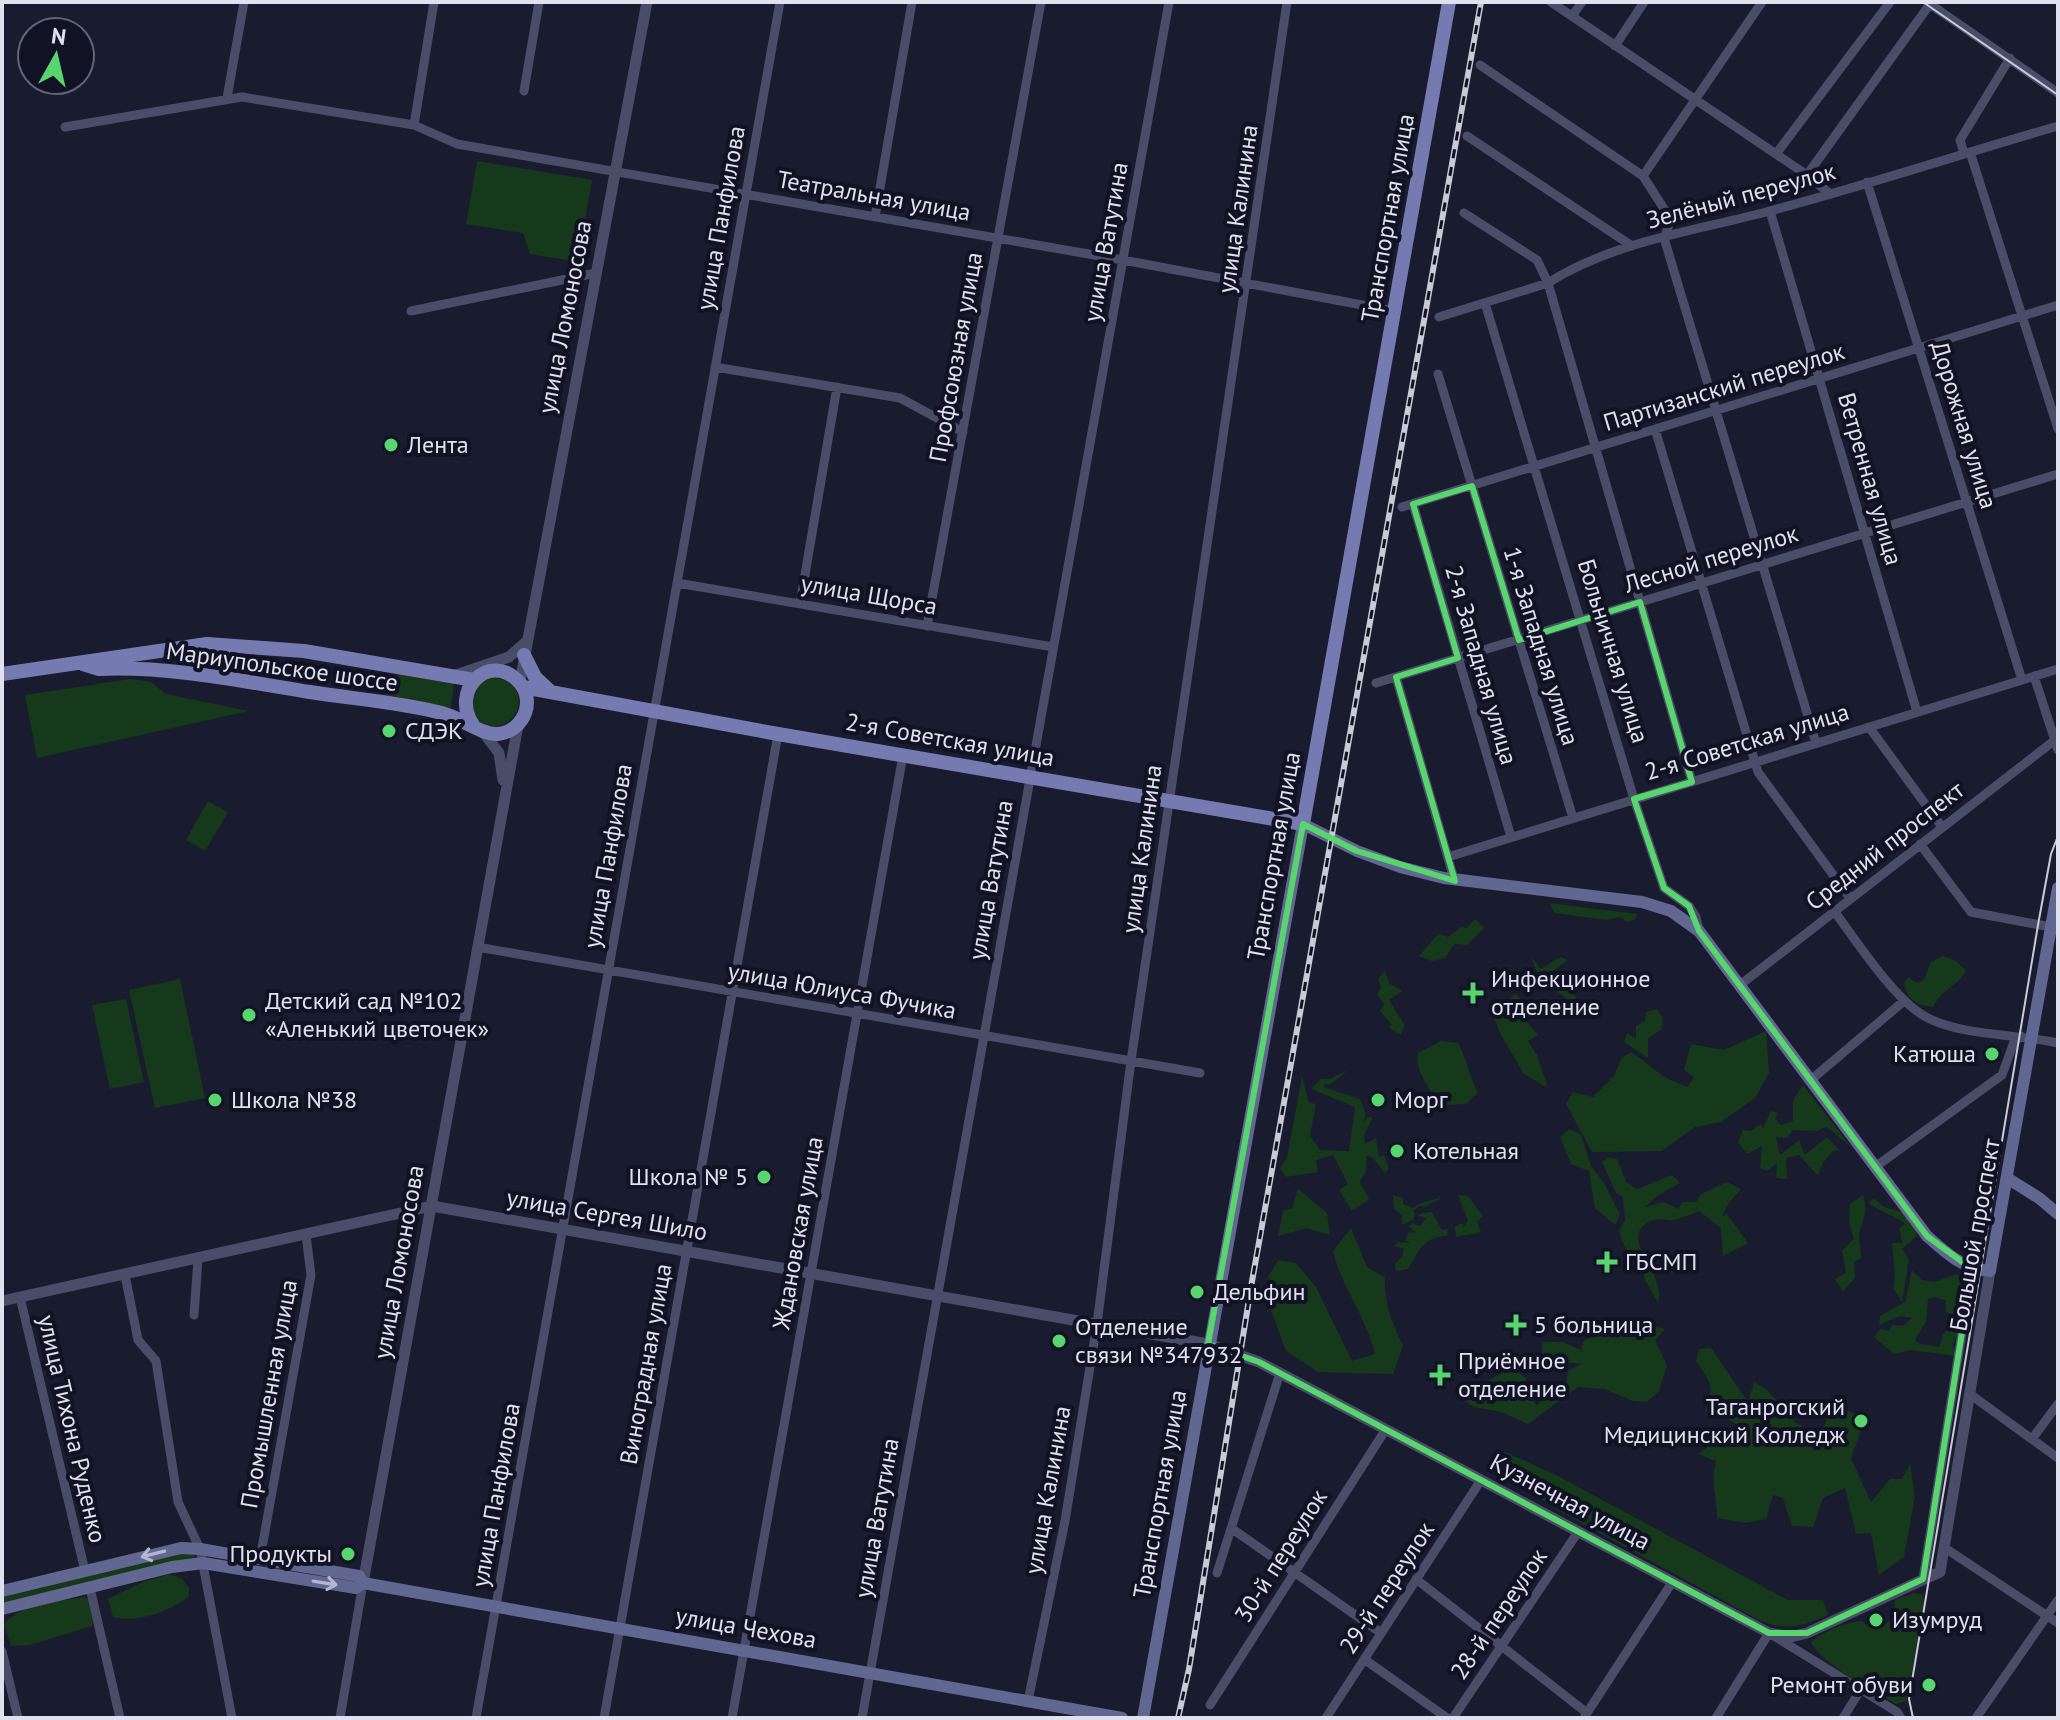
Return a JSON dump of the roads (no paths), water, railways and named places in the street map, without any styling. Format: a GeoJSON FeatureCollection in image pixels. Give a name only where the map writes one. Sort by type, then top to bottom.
{"type":"FeatureCollection","features":[{"type":"Feature","properties":{"kind":"main road","name":"Транспортная улица"},"geometry":{"type":"LineString","coordinates":[[1143,1718],[1449,2]]}},
{"type":"Feature","properties":{"kind":"main road","name":"Мариупольское шоссе"},"geometry":{"type":"LineString","coordinates":[[2,674],[207,644],[304,651],[474,680]]}},
{"type":"Feature","properties":{"kind":"main road"},"geometry":{"type":"LineString","coordinates":[[526,648],[535,677],[551,691]]}},
{"type":"Feature","properties":{"kind":"main road","name":"Мариупольское шоссе"},"geometry":{"type":"LineString","coordinates":[[83,664],[99,669],[152,671],[277,687],[442,713],[478,728]]}},
{"type":"Feature","properties":{"kind":"main road"},"geometry":{"type":"LineString","coordinates":[[488,672],[500,672],[521,684],[527,698],[526,710],[518,725],[499,734],[478,728],[467,716],[464,701],[474,680],[488,672]]}},
{"type":"Feature","properties":{"kind":"main road","name":"2-я Советская улица"},"geometry":{"type":"LineString","coordinates":[[521,684],[778,734],[1303,824]]}},
{"type":"Feature","properties":{"kind":"main road","name":"2-я Советская улица"},"geometry":{"type":"LineString","coordinates":[[526,710],[552,697],[591,697]]}},
{"type":"Feature","properties":{"kind":"main road"},"geometry":{"type":"LineString","coordinates":[[1303,824],[1386,862],[1454,879],[1642,902],[1671,911],[1699,931]]}},
{"type":"Feature","properties":{"kind":"main road","name":"Большой проспект"},"geometry":{"type":"LineString","coordinates":[[1990,1271],[2027,1036],[2054,922],[2058,888]]}},
{"type":"Feature","properties":{"kind":"main road","name":"Больничная улица"},"geometry":{"type":"LineString","coordinates":[[1699,931],[1927,1236],[1952,1259],[1972,1269],[1990,1271]]}},
{"type":"Feature","properties":{"kind":"main road"},"geometry":{"type":"LineString","coordinates":[[2007,1178],[2058,1214]]}},
{"type":"Feature","properties":{"kind":"main road","name":"улица Чехова"},"geometry":{"type":"LineString","coordinates":[[2,1591],[169,1550],[200,1549],[359,1576],[363,1583]]}},
{"type":"Feature","properties":{"kind":"main road","name":"улица Чехова"},"geometry":{"type":"LineString","coordinates":[[2,1609],[185,1564],[203,1563],[356,1588],[363,1583],[1122,1718]]}},
{"type":"Feature","properties":{"kind":"street"},"geometry":{"type":"LineString","coordinates":[[414,125],[434,2]]}},
{"type":"Feature","properties":{"kind":"street"},"geometry":{"type":"LineString","coordinates":[[524,91],[539,2]]}},
{"type":"Feature","properties":{"kind":"street","name":"улица Ломоносова"},"geometry":{"type":"LineString","coordinates":[[521,684],[647,2]]}},
{"type":"Feature","properties":{"kind":"street","name":"улица Панфилова"},"geometry":{"type":"LineString","coordinates":[[476,1718],[780,2]]}},
{"type":"Feature","properties":{"kind":"street"},"geometry":{"type":"LineString","coordinates":[[875,217],[912,2]]}},
{"type":"Feature","properties":{"kind":"street","name":"Профсоюзная улица"},"geometry":{"type":"LineString","coordinates":[[927,626],[1041,2]]}},
{"type":"Feature","properties":{"kind":"street","name":"улица Ватутина"},"geometry":{"type":"LineString","coordinates":[[862,1718],[1169,2]]}},
{"type":"Feature","properties":{"kind":"street","name":"улица Калинина"},"geometry":{"type":"LineString","coordinates":[[1028,1701],[1065,1521],[1097,1324],[1131,1061],[1287,2]]}},
{"type":"Feature","properties":{"kind":"street"},"geometry":{"type":"LineString","coordinates":[[1551,2],[1829,193]]}},
{"type":"Feature","properties":{"kind":"street"},"geometry":{"type":"LineString","coordinates":[[1572,16],[1582,2]]}},
{"type":"Feature","properties":{"kind":"street"},"geometry":{"type":"LineString","coordinates":[[1615,46],[1644,2]]}},
{"type":"Feature","properties":{"kind":"street"},"geometry":{"type":"LineString","coordinates":[[1643,176],[1762,2]]}},
{"type":"Feature","properties":{"kind":"street"},"geometry":{"type":"LineString","coordinates":[[1776,154],[1890,2]]}},
{"type":"Feature","properties":{"kind":"street"},"geometry":{"type":"LineString","coordinates":[[227,98],[242,3]]}},
{"type":"Feature","properties":{"kind":"street"},"geometry":{"type":"LineString","coordinates":[[1807,175],[1928,3],[2058,93]]}},
{"type":"Feature","properties":{"kind":"street"},"geometry":{"type":"LineString","coordinates":[[2010,58],[1960,140],[2023,316],[2058,429]]}},
{"type":"Feature","properties":{"kind":"street"},"geometry":{"type":"LineString","coordinates":[[1480,65],[1643,176],[1668,215],[1669,225],[1664,238],[1816,743]]}},
{"type":"Feature","properties":{"kind":"street","name":"Театральная улица"},"geometry":{"type":"LineString","coordinates":[[65,127],[242,97],[414,125],[457,144],[1123,260],[1394,311]]}},
{"type":"Feature","properties":{"kind":"street","name":"Зелёный переулок"},"geometry":{"type":"LineString","coordinates":[[1439,317],[1548,283],[1632,246],[1770,211],[2058,126]]}},
{"type":"Feature","properties":{"kind":"street"},"geometry":{"type":"LineString","coordinates":[[1467,136],[1632,246]]}},
{"type":"Feature","properties":{"kind":"street","name":"Дорожная улица"},"geometry":{"type":"LineString","coordinates":[[1867,182],[2022,680]]}},
{"type":"Feature","properties":{"kind":"street","name":"Ветренная улица"},"geometry":{"type":"LineString","coordinates":[[1770,211],[1917,712]]}},
{"type":"Feature","properties":{"kind":"street"},"geometry":{"type":"LineString","coordinates":[[1464,213],[1537,260],[1548,283],[1692,782]]}},
{"type":"Feature","properties":{"kind":"street"},"geometry":{"type":"LineString","coordinates":[[411,311],[596,273]]}},
{"type":"Feature","properties":{"kind":"street","name":"Больничная улица"},"geometry":{"type":"LineString","coordinates":[[1485,303],[1634,799],[1664,888],[1689,906],[1696,917],[1699,931]]}},
{"type":"Feature","properties":{"kind":"street","name":"Партизанский переулок"},"geometry":{"type":"LineString","coordinates":[[1402,507],[2058,305]]}},
{"type":"Feature","properties":{"kind":"street"},"geometry":{"type":"LineString","coordinates":[[715,367],[900,398],[963,432]]}},
{"type":"Feature","properties":{"kind":"street","name":"1-я Западная улица"},"geometry":{"type":"LineString","coordinates":[[1438,374],[1573,818]]}},
{"type":"Feature","properties":{"kind":"street"},"geometry":{"type":"LineString","coordinates":[[800,604],[837,387]]}},
{"type":"Feature","properties":{"kind":"street"},"geometry":{"type":"LineString","coordinates":[[1655,429],[1758,772],[1850,898]]}},
{"type":"Feature","properties":{"kind":"street","name":"Лесной переулок"},"geometry":{"type":"LineString","coordinates":[[1376,683],[2058,474]]}},
{"type":"Feature","properties":{"kind":"street","name":"2-я Западная улица"},"geometry":{"type":"LineString","coordinates":[[1413,504],[1511,837]]}},
{"type":"Feature","properties":{"kind":"street","name":"улица Щорса"},"geometry":{"type":"LineString","coordinates":[[677,583],[1053,647]]}},
{"type":"Feature","properties":{"kind":"street"},"geometry":{"type":"LineString","coordinates":[[452,676],[509,657],[526,648]]}},
{"type":"Feature","properties":{"kind":"street","name":"2-я Советская улица"},"geometry":{"type":"LineString","coordinates":[[1448,857],[2058,669]]}},
{"type":"Feature","properties":{"kind":"street"},"geometry":{"type":"LineString","coordinates":[[2034,676],[2056,745]]}},
{"type":"Feature","properties":{"kind":"street"},"geometry":{"type":"LineString","coordinates":[[1396,677],[1454,879]]}},
{"type":"Feature","properties":{"kind":"street","name":"улица Ломоносова"},"geometry":{"type":"LineString","coordinates":[[340,1718],[518,725]]}},
{"type":"Feature","properties":{"kind":"street"},"geometry":{"type":"LineString","coordinates":[[1869,727],[1942,827]]}},
{"type":"Feature","properties":{"kind":"street","name":"улица Ломоносова"},"geometry":{"type":"LineString","coordinates":[[478,728],[494,743],[501,761],[501,814]]}},
{"type":"Feature","properties":{"kind":"street","name":"Виноградная улица"},"geometry":{"type":"LineString","coordinates":[[604,1718],[778,734]]}},
{"type":"Feature","properties":{"kind":"street","name":"Средний проспект"},"geometry":{"type":"LineString","coordinates":[[1740,985],[1942,827],[2056,745]]}},
{"type":"Feature","properties":{"kind":"street","name":"Ждановская улица"},"geometry":{"type":"LineString","coordinates":[[732,1718],[903,755]]}},
{"type":"Feature","properties":{"kind":"street"},"geometry":{"type":"LineString","coordinates":[[1920,844],[1971,912],[2054,922]]}},
{"type":"Feature","properties":{"kind":"street"},"geometry":{"type":"LineString","coordinates":[[1834,911],[1904,1001],[1926,1018],[1997,1035],[2027,1036],[2058,1043]]}},
{"type":"Feature","properties":{"kind":"street","name":"улица Юлиуса Фучика"},"geometry":{"type":"LineString","coordinates":[[477,947],[1200,1073]]}},
{"type":"Feature","properties":{"kind":"street"},"geometry":{"type":"LineString","coordinates":[[1812,1079],[1904,1001]]}},
{"type":"Feature","properties":{"kind":"street"},"geometry":{"type":"LineString","coordinates":[[1875,1167],[2002,1075],[2014,1042],[2027,1036]]}},
{"type":"Feature","properties":{"kind":"street","name":"улица Сергея Шило"},"geometry":{"type":"LineString","coordinates":[[2,1301],[432,1206],[1208,1344]]}},
{"type":"Feature","properties":{"kind":"street","name":"Промышленная улица"},"geometry":{"type":"LineString","coordinates":[[260,1559],[311,1275],[306,1235]]}},
{"type":"Feature","properties":{"kind":"street"},"geometry":{"type":"LineString","coordinates":[[194,1315],[198,1259]]}},
{"type":"Feature","properties":{"kind":"street","name":"Большой проспект"},"geometry":{"type":"LineString","coordinates":[[1923,1579],[1972,1269]]}},
{"type":"Feature","properties":{"kind":"street","name":"Большой проспект"},"geometry":{"type":"LineString","coordinates":[[1769,1633],[1791,1637],[1807,1633],[1940,1572],[1990,1271]]}},
{"type":"Feature","properties":{"kind":"street"},"geometry":{"type":"LineString","coordinates":[[125,1275],[138,1340],[156,1361],[178,1502],[200,1549],[232,1718]]}},
{"type":"Feature","properties":{"kind":"street","name":"улица Тихона Руденко"},"geometry":{"type":"LineString","coordinates":[[20,1297],[85,1571]]}},
{"type":"Feature","properties":{"kind":"street","name":"Кузнечная улица"},"geometry":{"type":"LineString","coordinates":[[1208,1344],[1259,1362],[1673,1581],[1769,1633],[1897,1712],[1901,1718]]}},
{"type":"Feature","properties":{"kind":"street"},"geometry":{"type":"LineString","coordinates":[[1217,1573],[1280,1373]]}},
{"type":"Feature","properties":{"kind":"street"},"geometry":{"type":"LineString","coordinates":[[1971,1395],[2058,1458]]}},
{"type":"Feature","properties":{"kind":"street"},"geometry":{"type":"LineString","coordinates":[[2032,1439],[2058,1404]]}},
{"type":"Feature","properties":{"kind":"street","name":"30-й переулок"},"geometry":{"type":"LineString","coordinates":[[1210,1705],[1386,1429]]}},
{"type":"Feature","properties":{"kind":"street","name":"29-й переулок"},"geometry":{"type":"LineString","coordinates":[[1326,1718],[1481,1480]]}},
{"type":"Feature","properties":{"kind":"street"},"geometry":{"type":"LineString","coordinates":[[1231,1528],[1381,1633]]}},
{"type":"Feature","properties":{"kind":"street","name":"28-й переулок"},"geometry":{"type":"LineString","coordinates":[[1453,1718],[1578,1532]]}},
{"type":"Feature","properties":{"kind":"street"},"geometry":{"type":"LineString","coordinates":[[1945,1548],[2058,1623]]}},
{"type":"Feature","properties":{"kind":"street"},"geometry":{"type":"LineString","coordinates":[[1416,1579],[1585,1716],[1673,1581]]}},
{"type":"Feature","properties":{"kind":"street"},"geometry":{"type":"LineString","coordinates":[[90,1588],[120,1718]]}},
{"type":"Feature","properties":{"kind":"street"},"geometry":{"type":"LineString","coordinates":[[1976,1718],[2058,1600]]}},
{"type":"Feature","properties":{"kind":"street"},"geometry":{"type":"LineString","coordinates":[[1716,1718],[1769,1633]]}},
{"type":"Feature","properties":{"kind":"street"},"geometry":{"type":"LineString","coordinates":[[1806,1657],[1801,1644],[1807,1633]]}},
{"type":"Feature","properties":{"kind":"street"},"geometry":{"type":"LineString","coordinates":[[2,1651],[18,1718]]}},
{"type":"Feature","properties":{"kind":"street"},"geometry":{"type":"LineString","coordinates":[[1364,1659],[1447,1718]]}},
{"type":"Feature","properties":{"kind":"street"},"geometry":{"type":"LineString","coordinates":[[1843,1718],[1861,1689]]}},
{"type":"Feature","properties":{"kind":"tram line"},"geometry":{"type":"LineString","coordinates":[[1923,2],[2058,95]]}},
{"type":"Feature","properties":{"kind":"tram line"},"geometry":{"type":"LineString","coordinates":[[1913,1718],[1909,1699],[2038,925],[2051,854],[2058,836]]}},
{"type":"Feature","properties":{"kind":"railway"},"geometry":{"type":"LineString","coordinates":[[1178,1718],[1189,1669],[1251,1287],[1481,2]]}},
{"type":"Feature","properties":{"kind":"place","name":"Лента"},"geometry":{"type":"Point","coordinates":[391,445]}},
{"type":"Feature","properties":{"kind":"place","name":"СДЭК"},"geometry":{"type":"Point","coordinates":[389,731]}},
{"type":"Feature","properties":{"kind":"place","name":"Инфекционное отделение"},"geometry":{"type":"Point","coordinates":[1473,993]}},
{"type":"Feature","properties":{"kind":"place","name":"Детский сад №102 «Аленький цветочек»"},"geometry":{"type":"Point","coordinates":[249,1015]}},
{"type":"Feature","properties":{"kind":"place","name":"Катюша"},"geometry":{"type":"Point","coordinates":[1992,1054]}},
{"type":"Feature","properties":{"kind":"place","name":"Школа №38"},"geometry":{"type":"Point","coordinates":[215,1100]}},
{"type":"Feature","properties":{"kind":"place","name":"Морг"},"geometry":{"type":"Point","coordinates":[1378,1100]}},
{"type":"Feature","properties":{"kind":"place","name":"Котельная"},"geometry":{"type":"Point","coordinates":[1397,1151]}},
{"type":"Feature","properties":{"kind":"place","name":"Школа № 5"},"geometry":{"type":"Point","coordinates":[764,1177]}},
{"type":"Feature","properties":{"kind":"place","name":"ГБСМП"},"geometry":{"type":"Point","coordinates":[1607,1262]}},
{"type":"Feature","properties":{"kind":"place","name":"Дельфин"},"geometry":{"type":"Point","coordinates":[1197,1292]}},
{"type":"Feature","properties":{"kind":"place","name":"5 больница"},"geometry":{"type":"Point","coordinates":[1516,1325]}},
{"type":"Feature","properties":{"kind":"place","name":"Отделение связи №347932"},"geometry":{"type":"Point","coordinates":[1059,1341]}},
{"type":"Feature","properties":{"kind":"place","name":"Приёмное отделение"},"geometry":{"type":"Point","coordinates":[1440,1375]}},
{"type":"Feature","properties":{"kind":"place","name":"Таганрогский Медицинский Колледж"},"geometry":{"type":"Point","coordinates":[1861,1421]}},
{"type":"Feature","properties":{"kind":"place","name":"Продукты"},"geometry":{"type":"Point","coordinates":[348,1554]}},
{"type":"Feature","properties":{"kind":"place","name":"Изумруд"},"geometry":{"type":"Point","coordinates":[1876,1620]}},
{"type":"Feature","properties":{"kind":"place","name":"Ремонт обуви"},"geometry":{"type":"Point","coordinates":[1929,1685]}}]}
